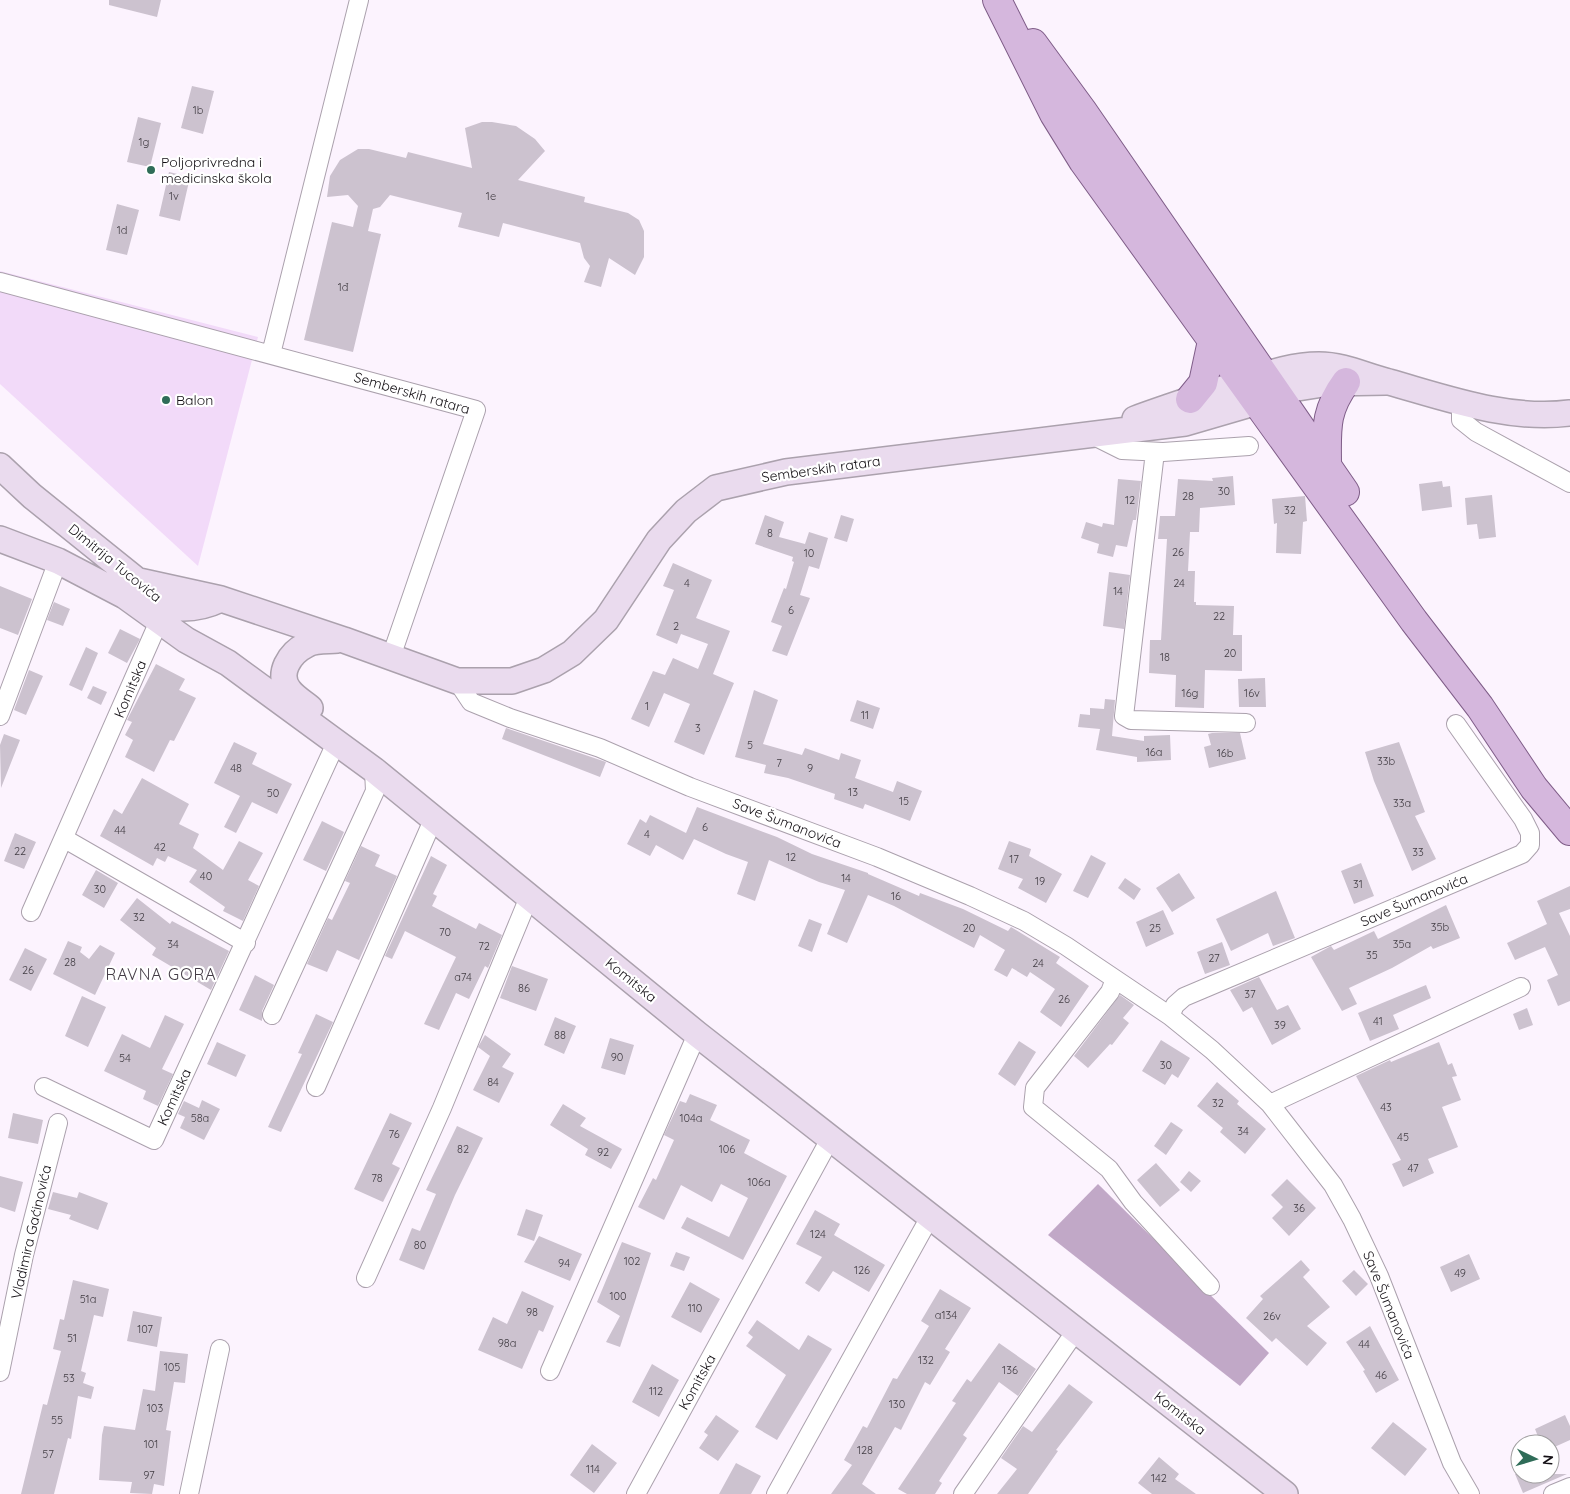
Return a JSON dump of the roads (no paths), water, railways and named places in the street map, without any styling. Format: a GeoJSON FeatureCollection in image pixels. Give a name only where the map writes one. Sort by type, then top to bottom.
{"type":"FeatureCollection","features":[{"type":"Feature","properties":{"kind":"main road"},"geometry":{"type":"LineString","coordinates":[[996,0],[1054,114],[1083,161],[1212,341],[1260,388],[1327,465],[1398,570],[1486,686],[1521,738],[1565,824]]}},
{"type":"Feature","properties":{"kind":"main road"},"geometry":{"type":"LineString","coordinates":[[1001,0],[1082,110],[1260,388],[1414,622],[1480,707],[1534,788],[1565,824]]}},
{"type":"Feature","properties":{"kind":"main road"},"geometry":{"type":"LineString","coordinates":[[1190,399],[1203,382],[1212,341]]}},
{"type":"Feature","properties":{"kind":"main road"},"geometry":{"type":"LineString","coordinates":[[1092,435],[1185,423],[1260,388],[1294,367],[1320,365],[1355,370],[1386,382],[1508,412],[1555,415],[1570,413]]}},
{"type":"Feature","properties":{"kind":"main road"},"geometry":{"type":"LineString","coordinates":[[1327,465],[1327,422],[1334,398],[1346,382]]}},
{"type":"Feature","properties":{"kind":"main road"},"geometry":{"type":"LineString","coordinates":[[1092,435],[1190,399],[1260,388],[1322,383],[1386,382]]}},
{"type":"Feature","properties":{"kind":"main road","name":"Semberskih ratara"},"geometry":{"type":"LineString","coordinates":[[132,588],[221,599],[344,640],[457,682],[512,681],[544,670],[572,654],[606,620],[659,540],[686,511],[716,488],[786,472],[1092,435]]}},
{"type":"Feature","properties":{"kind":"main road","name":"Dimitrija Tucovića"},"geometry":{"type":"LineString","coordinates":[[0,466],[132,588],[164,614],[213,645],[228,663]]}},
{"type":"Feature","properties":{"kind":"main road"},"geometry":{"type":"LineString","coordinates":[[0,539],[132,588]]}},
{"type":"Feature","properties":{"kind":"main road"},"geometry":{"type":"LineString","coordinates":[[164,614],[205,607],[221,599]]}},
{"type":"Feature","properties":{"kind":"main road"},"geometry":{"type":"LineString","coordinates":[[344,640],[307,644],[291,656],[285,665],[285,683],[289,691],[355,747],[374,770]]}},
{"type":"Feature","properties":{"kind":"main road","name":"Komitska"},"geometry":{"type":"LineString","coordinates":[[228,663],[374,770],[696,1034],[931,1215],[1075,1332],[1285,1494]]}},
{"type":"Feature","properties":{"kind":"street"},"geometry":{"type":"LineString","coordinates":[[271,354],[359,0]]}},
{"type":"Feature","properties":{"kind":"street","name":"Semberskih ratara"},"geometry":{"type":"LineString","coordinates":[[0,282],[476,410],[391,657]]}},
{"type":"Feature","properties":{"kind":"street"},"geometry":{"type":"LineString","coordinates":[[1461,401],[1460,420],[1476,432],[1570,483]]}},
{"type":"Feature","properties":{"kind":"street"},"geometry":{"type":"LineString","coordinates":[[1092,435],[1122,450],[1155,452],[1249,446]]}},
{"type":"Feature","properties":{"kind":"street"},"geometry":{"type":"LineString","coordinates":[[1155,452],[1124,716],[1131,720],[1246,723]]}},
{"type":"Feature","properties":{"kind":"street"},"geometry":{"type":"LineString","coordinates":[[0,716],[58,561]]}},
{"type":"Feature","properties":{"kind":"street","name":"Komitska"},"geometry":{"type":"LineString","coordinates":[[32,912],[164,614]]}},
{"type":"Feature","properties":{"kind":"street","name":"Save Šumanovića"},"geometry":{"type":"LineString","coordinates":[[457,682],[471,702],[510,718],[600,748],[690,786],[970,896],[1041,931],[1170,1016],[1212,1050],[1270,1104],[1333,1185],[1352,1219],[1398,1324],[1452,1463],[1470,1494]]}},
{"type":"Feature","properties":{"kind":"street","name":"Save Šumanovića"},"geometry":{"type":"LineString","coordinates":[[1170,1016],[1175,1004],[1184,997],[1522,854],[1530,845],[1530,833],[1523,819],[1456,724]]}},
{"type":"Feature","properties":{"kind":"street","name":"Komitska"},"geometry":{"type":"LineString","coordinates":[[44,1087],[154,1140],[246,943],[336,743]]}},
{"type":"Feature","properties":{"kind":"street"},"geometry":{"type":"LineString","coordinates":[[272,1015],[375,790],[374,770]]}},
{"type":"Feature","properties":{"kind":"street"},"geometry":{"type":"LineString","coordinates":[[316,1087],[433,820]]}},
{"type":"Feature","properties":{"kind":"street"},"geometry":{"type":"LineString","coordinates":[[65,839],[246,943]]}},
{"type":"Feature","properties":{"kind":"street"},"geometry":{"type":"LineString","coordinates":[[366,1278],[442,1108],[529,897]]}},
{"type":"Feature","properties":{"kind":"street"},"geometry":{"type":"LineString","coordinates":[[1114,979],[1110,992],[1035,1088],[1033,1107],[1041,1116],[1108,1169],[1133,1202],[1210,1286]]}},
{"type":"Feature","properties":{"kind":"street"},"geometry":{"type":"LineString","coordinates":[[1270,1104],[1521,987]]}},
{"type":"Feature","properties":{"kind":"street"},"geometry":{"type":"LineString","coordinates":[[550,1371],[696,1034]]}},
{"type":"Feature","properties":{"kind":"street","name":"Vladimira Gaćinovića"},"geometry":{"type":"LineString","coordinates":[[0,1372],[26,1246],[58,1123]]}},
{"type":"Feature","properties":{"kind":"street","name":"Komitska"},"geometry":{"type":"LineString","coordinates":[[636,1494],[830,1139]]}},
{"type":"Feature","properties":{"kind":"street"},"geometry":{"type":"LineString","coordinates":[[776,1494],[931,1215]]}},
{"type":"Feature","properties":{"kind":"street"},"geometry":{"type":"LineString","coordinates":[[963,1494],[1075,1332]]}},
{"type":"Feature","properties":{"kind":"street"},"geometry":{"type":"LineString","coordinates":[[189,1494],[220,1349]]}},
{"type":"Feature","properties":{"kind":"street"},"geometry":{"type":"LineString","coordinates":[[1553,1494],[1570,1487]]}},
{"type":"Feature","properties":{"kind":"place","name":"Poljoprivredna i medicinska škola"},"geometry":{"type":"Point","coordinates":[151,170]}},
{"type":"Feature","properties":{"kind":"place","name":"Balon"},"geometry":{"type":"Point","coordinates":[166,400]}},
{"type":"Feature","properties":{"kind":"district","name":"RAVNA GORA"},"geometry":{"type":"Point","coordinates":[161,974]}}]}
